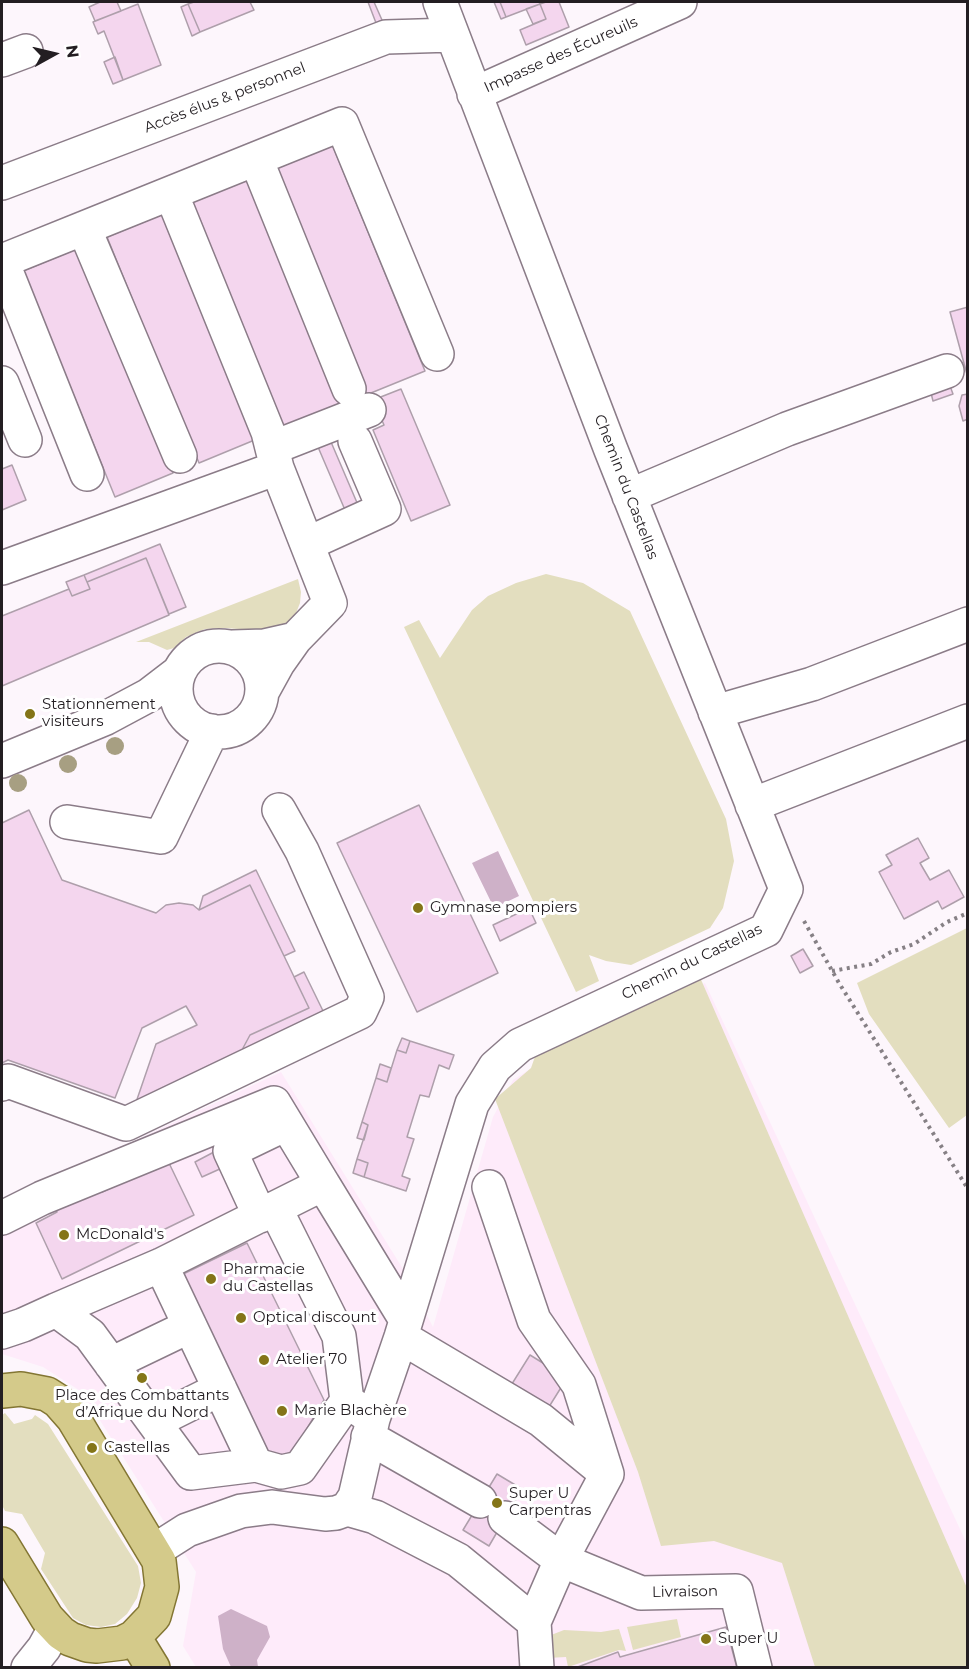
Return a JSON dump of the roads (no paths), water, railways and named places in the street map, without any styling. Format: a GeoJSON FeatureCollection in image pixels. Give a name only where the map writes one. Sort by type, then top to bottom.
{"type":"FeatureCollection","features":[{"type":"Feature","properties":{"kind":"main road"},"geometry":{"type":"LineString","coordinates":[[2,1391],[21,1389],[47,1394],[67,1410],[159,1561],[162,1573],[160,1602],[154,1616],[134,1637],[122,1643],[109,1646],[87,1645],[70,1639],[55,1628],[47,1618],[2,1544]]}},
{"type":"Feature","properties":{"kind":"main road"},"geometry":{"type":"LineString","coordinates":[[134,1637],[153,1668]]}},
{"type":"Feature","properties":{"kind":"street","name":"Chemin du Castellas"},"geometry":{"type":"LineString","coordinates":[[347,1509],[355,1497],[371,1428],[472,1104],[495,1067],[520,1045],[766,930],[786,889],[629,496],[440,2]]}},
{"type":"Feature","properties":{"kind":"street","name":"Impasse des Écureuils"},"geometry":{"type":"LineString","coordinates":[[474,94],[680,2]]}},
{"type":"Feature","properties":{"kind":"street","name":"Accès élus & personnel"},"geometry":{"type":"LineString","coordinates":[[2,183],[386,37],[452,35]]}},
{"type":"Feature","properties":{"kind":"street"},"geometry":{"type":"LineString","coordinates":[[87,474],[2,261],[342,124],[437,354]]}},
{"type":"Feature","properties":{"kind":"street"},"geometry":{"type":"LineString","coordinates":[[2,568],[275,458],[359,399],[256,159]]}},
{"type":"Feature","properties":{"kind":"street"},"geometry":{"type":"LineString","coordinates":[[171,193],[268,432],[275,458],[330,603],[295,639],[262,692]]}},
{"type":"Feature","properties":{"kind":"street"},"geometry":{"type":"LineString","coordinates":[[84,228],[180,456]]}},
{"type":"Feature","properties":{"kind":"street"},"geometry":{"type":"LineString","coordinates":[[629,496],[787,429],[947,371]]}},
{"type":"Feature","properties":{"kind":"street"},"geometry":{"type":"LineString","coordinates":[[2,383],[25,440]]}},
{"type":"Feature","properties":{"kind":"street"},"geometry":{"type":"LineString","coordinates":[[307,544],[384,509],[355,441]]}},
{"type":"Feature","properties":{"kind":"street"},"geometry":{"type":"LineString","coordinates":[[715,712],[812,684],[968,624]]}},
{"type":"Feature","properties":{"kind":"street"},"geometry":{"type":"LineString","coordinates":[[199,725],[179,706],[176,692],[179,672],[192,654],[205,647],[264,646],[295,639]]}},
{"type":"Feature","properties":{"kind":"street"},"geometry":{"type":"LineString","coordinates":[[106,718],[162,716],[226,731],[237,728],[251,718],[259,706],[262,692],[261,678],[255,664],[233,647]]}},
{"type":"Feature","properties":{"kind":"street"},"geometry":{"type":"LineString","coordinates":[[2,761],[106,718],[149,695],[179,672]]}},
{"type":"Feature","properties":{"kind":"street"},"geometry":{"type":"LineString","coordinates":[[752,805],[968,721]]}},
{"type":"Feature","properties":{"kind":"street"},"geometry":{"type":"LineString","coordinates":[[67,822],[160,837],[199,725]]}},
{"type":"Feature","properties":{"kind":"street"},"geometry":{"type":"LineString","coordinates":[[2,1084],[8,1081],[126,1124],[360,1012],[367,997],[302,851],[279,810]]}},
{"type":"Feature","properties":{"kind":"street"},"geometry":{"type":"LineString","coordinates":[[2,1218],[42,1198],[274,1103],[323,1184],[404,1328],[541,1420],[607,1474]]}},
{"type":"Feature","properties":{"kind":"street"},"geometry":{"type":"LineString","coordinates":[[286,1124],[230,1151],[339,1336],[347,1401],[371,1428],[493,1510],[561,1560]]}},
{"type":"Feature","properties":{"kind":"street"},"geometry":{"type":"LineString","coordinates":[[2,1332],[161,1265],[323,1184]]}},
{"type":"Feature","properties":{"kind":"street"},"geometry":{"type":"LineString","coordinates":[[489,1187],[534,1320],[579,1385],[607,1474],[561,1560],[534,1622],[537,1668]]}},
{"type":"Feature","properties":{"kind":"street"},"geometry":{"type":"LineString","coordinates":[[161,1265],[256,1465]]}},
{"type":"Feature","properties":{"kind":"street"},"geometry":{"type":"LineString","coordinates":[[56,1310],[90,1335],[191,1473],[256,1465],[281,1472],[300,1468],[347,1401]]}},
{"type":"Feature","properties":{"kind":"street"},"geometry":{"type":"LineString","coordinates":[[111,1364],[190,1326]]}},
{"type":"Feature","properties":{"kind":"street"},"geometry":{"type":"LineString","coordinates":[[154,1422],[220,1389]]}},
{"type":"Feature","properties":{"kind":"street"},"geometry":{"type":"LineString","coordinates":[[154,1551],[187,1530],[241,1511],[272,1507],[325,1514],[347,1509],[375,1517],[458,1560],[534,1622]]}},
{"type":"Feature","properties":{"kind":"street","name":"Livraison"},"geometry":{"type":"LineString","coordinates":[[561,1560],[641,1593],[736,1591],[756,1668]]}},
{"type":"Feature","properties":{"kind":"street"},"geometry":{"type":"LineString","coordinates":[[28,1668],[44,1648],[55,1628]]}},
{"type":"Feature","properties":{"kind":"place","name":"Stationnement visiteurs"},"geometry":{"type":"Point","coordinates":[30,714]}},
{"type":"Feature","properties":{"kind":"place","name":"Gymnase pompiers"},"geometry":{"type":"Point","coordinates":[418,908]}},
{"type":"Feature","properties":{"kind":"place","name":"McDonald's"},"geometry":{"type":"Point","coordinates":[64,1235]}},
{"type":"Feature","properties":{"kind":"place","name":"Pharmacie du Castellas"},"geometry":{"type":"Point","coordinates":[211,1279]}},
{"type":"Feature","properties":{"kind":"place","name":"Optical discount"},"geometry":{"type":"Point","coordinates":[241,1318]}},
{"type":"Feature","properties":{"kind":"place","name":"Atelier 70"},"geometry":{"type":"Point","coordinates":[264,1360]}},
{"type":"Feature","properties":{"kind":"place","name":"Place des Combattants d’Afrique du Nord"},"geometry":{"type":"Point","coordinates":[142,1378]}},
{"type":"Feature","properties":{"kind":"place","name":"Marie Blachère"},"geometry":{"type":"Point","coordinates":[282,1411]}},
{"type":"Feature","properties":{"kind":"place","name":"Castellas"},"geometry":{"type":"Point","coordinates":[92,1448]}},
{"type":"Feature","properties":{"kind":"place","name":"Super U Carpentras"},"geometry":{"type":"Point","coordinates":[497,1503]}},
{"type":"Feature","properties":{"kind":"place","name":"Super U"},"geometry":{"type":"Point","coordinates":[706,1639]}}]}
